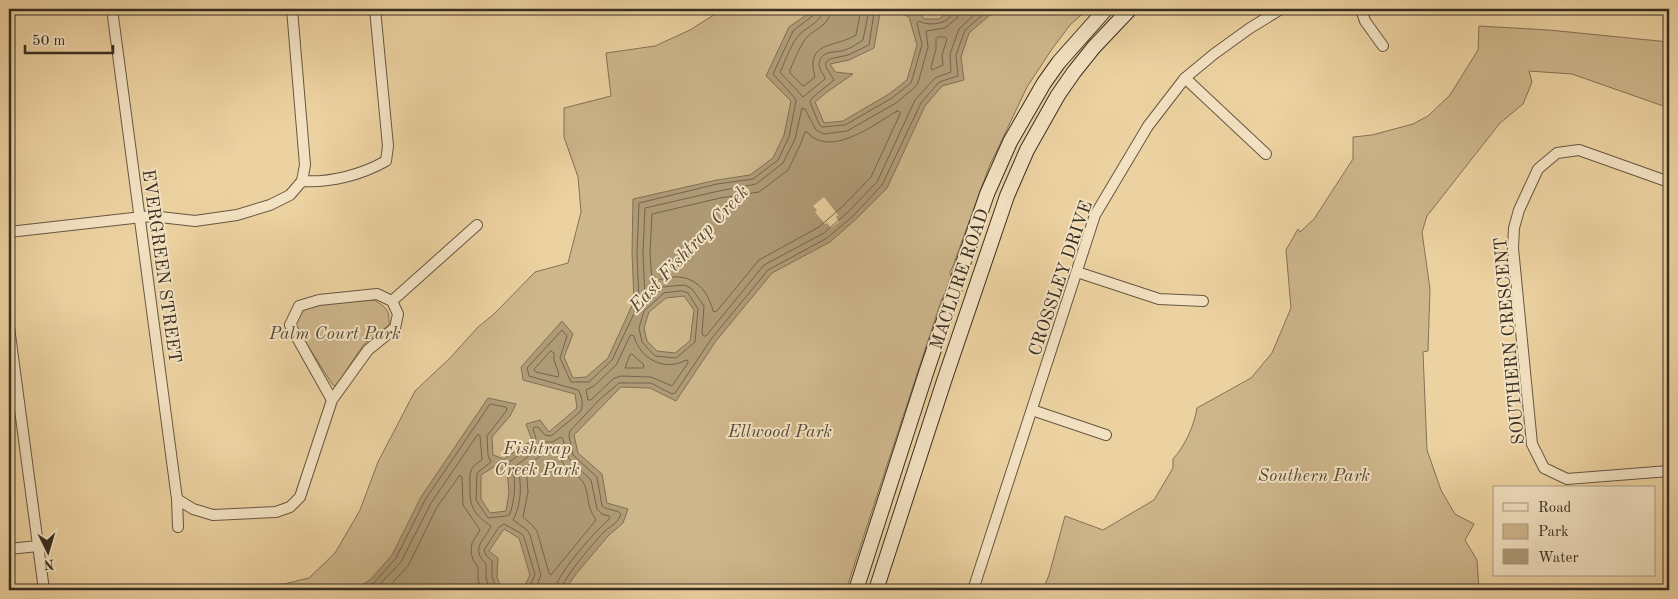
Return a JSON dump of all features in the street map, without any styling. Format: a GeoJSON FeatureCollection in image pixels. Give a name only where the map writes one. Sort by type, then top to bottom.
{"type":"FeatureCollection","features":[{"type":"Feature","properties":{"kind":"main road","name":"MACLURE ROAD"},"geometry":{"type":"LineString","coordinates":[[856,590],[987,194],[1010,142],[1049,76],[1064,56],[1106,9]]}},
{"type":"Feature","properties":{"kind":"main road","name":"MACLURE ROAD"},"geometry":{"type":"LineString","coordinates":[[876,590],[944,381],[1007,196],[1023,158],[1058,94],[1094,47],[1130,9]]}},
{"type":"Feature","properties":{"kind":"main road"},"geometry":{"type":"LineString","coordinates":[[866,590],[874,568],[870,547]]}},
{"type":"Feature","properties":{"kind":"street","name":"EVERGREEN STREET"},"geometry":{"type":"LineString","coordinates":[[112,9],[177,499],[178,527]]}},
{"type":"Feature","properties":{"kind":"street"},"geometry":{"type":"LineString","coordinates":[[9,232],[151,216],[194,220],[238,215],[270,205],[290,195],[302,181],[305,165],[292,9]]}},
{"type":"Feature","properties":{"kind":"street"},"geometry":{"type":"LineString","coordinates":[[302,181],[318,182],[353,174],[376,167],[386,161],[388,146],[375,9]]}},
{"type":"Feature","properties":{"kind":"street","name":"CROSSLEY DRIVE"},"geometry":{"type":"LineString","coordinates":[[973,590],[1095,214],[1148,126],[1186,78],[1214,54],[1250,28],[1281,9]]}},
{"type":"Feature","properties":{"kind":"street"},"geometry":{"type":"LineString","coordinates":[[1361,9],[1365,21],[1383,46]]}},
{"type":"Feature","properties":{"kind":"street"},"geometry":{"type":"LineString","coordinates":[[1186,78],[1266,154]]}},
{"type":"Feature","properties":{"kind":"street","name":"SOUTHERN CRESCENT"},"geometry":{"type":"LineString","coordinates":[[1669,182],[1579,150],[1557,153],[1538,168],[1519,210],[1514,228],[1513,248],[1532,444],[1544,468],[1566,479],[1669,471]]}},
{"type":"Feature","properties":{"kind":"street"},"geometry":{"type":"LineString","coordinates":[[392,301],[477,225]]}},
{"type":"Feature","properties":{"kind":"street"},"geometry":{"type":"LineString","coordinates":[[1077,272],[1159,299],[1203,301]]}},
{"type":"Feature","properties":{"kind":"street"},"geometry":{"type":"LineString","coordinates":[[177,499],[193,509],[213,515],[276,512],[290,507],[300,497],[332,400],[368,350],[395,328],[398,314],[392,301],[377,294],[319,300],[299,306],[290,325],[332,400]]}},
{"type":"Feature","properties":{"kind":"street"},"geometry":{"type":"LineString","coordinates":[[9,327],[12,383],[44,590]]}},
{"type":"Feature","properties":{"kind":"street"},"geometry":{"type":"LineString","coordinates":[[1032,410],[1106,436]]}},
{"type":"Feature","properties":{"kind":"street"},"geometry":{"type":"LineString","coordinates":[[9,549],[38,546]]}},
{"type":"Feature","properties":{"kind":"green space","name":"Fishtrap Creek Park"},"geometry":{"type":"Polygon","coordinates":[[[723,9],[1088,9],[1070,25],[1027,87],[989,167],[950,273],[952,278],[941,301],[846,590],[255,590],[255,585],[284,584],[309,578],[335,553],[360,510],[378,462],[415,391],[535,272],[568,263],[581,212],[578,177],[564,137],[564,108],[611,96],[606,53],[655,46],[690,30],[723,9]]]}},
{"type":"Feature","properties":{"kind":"green space","name":"Southern Park"},"geometry":{"type":"Polygon","coordinates":[[[1479,26],[1549,30],[1669,42],[1669,108],[1572,74],[1529,71],[1532,82],[1523,104],[1500,123],[1427,216],[1422,232],[1430,289],[1428,351],[1423,352],[1427,450],[1441,490],[1455,514],[1474,524],[1465,540],[1477,560],[1479,590],[1043,590],[1065,516],[1103,530],[1154,500],[1173,468],[1173,459],[1188,435],[1194,422],[1197,408],[1251,378],[1272,353],[1291,308],[1286,250],[1298,229],[1300,232],[1314,219],[1353,159],[1353,137],[1372,135],[1413,124],[1428,116],[1450,95],[1478,50],[1479,26]]]}},
{"type":"Feature","properties":{"kind":"green space","name":"Palm Court Park"},"geometry":{"type":"Polygon","coordinates":[[[374,300],[386,310],[389,316],[389,325],[364,344],[334,386],[294,324],[304,309],[319,304],[374,300]]]}},
{"type":"Feature","properties":{"kind":"water","name":"East Fishtrap Creek"},"geometry":{"type":"Polygon","coordinates":[[[815,9],[916,9],[924,19],[939,19],[951,9],[1011,9],[990,15],[969,33],[961,57],[964,80],[942,86],[925,106],[887,188],[830,242],[772,273],[716,341],[676,401],[650,388],[621,387],[574,435],[578,453],[602,474],[607,503],[628,509],[623,523],[608,536],[565,590],[519,590],[523,589],[530,575],[519,538],[504,529],[489,551],[498,558],[497,577],[502,590],[355,590],[371,579],[392,555],[421,497],[488,398],[516,404],[510,416],[492,437],[493,455],[504,459],[532,440],[526,424],[540,420],[549,432],[577,408],[575,394],[523,380],[521,367],[562,321],[573,334],[564,357],[573,378],[586,377],[608,358],[634,301],[632,253],[633,199],[717,180],[750,175],[773,158],[784,135],[791,101],[766,76],[789,27],[815,9]],[[894,10],[880,13],[874,48],[849,60],[830,64],[835,72],[853,74],[815,102],[824,123],[843,121],[889,94],[907,80],[917,45],[909,17],[894,10]],[[684,296],[666,298],[649,312],[644,328],[647,341],[657,351],[675,353],[690,341],[694,310],[684,296]],[[495,466],[481,475],[481,499],[490,513],[506,511],[509,492],[507,471],[495,466]]]}},
{"type":"Feature","properties":{"kind":"pier"},"geometry":{"type":"Polygon","coordinates":[[[824,197],[838,215],[836,217],[839,222],[831,228],[815,212],[817,210],[813,206],[824,197]]]}},
{"type":"Feature","properties":{"kind":"park label","name":"Ellwood Park"},"geometry":{"type":"Point","coordinates":[780,431]}}]}
